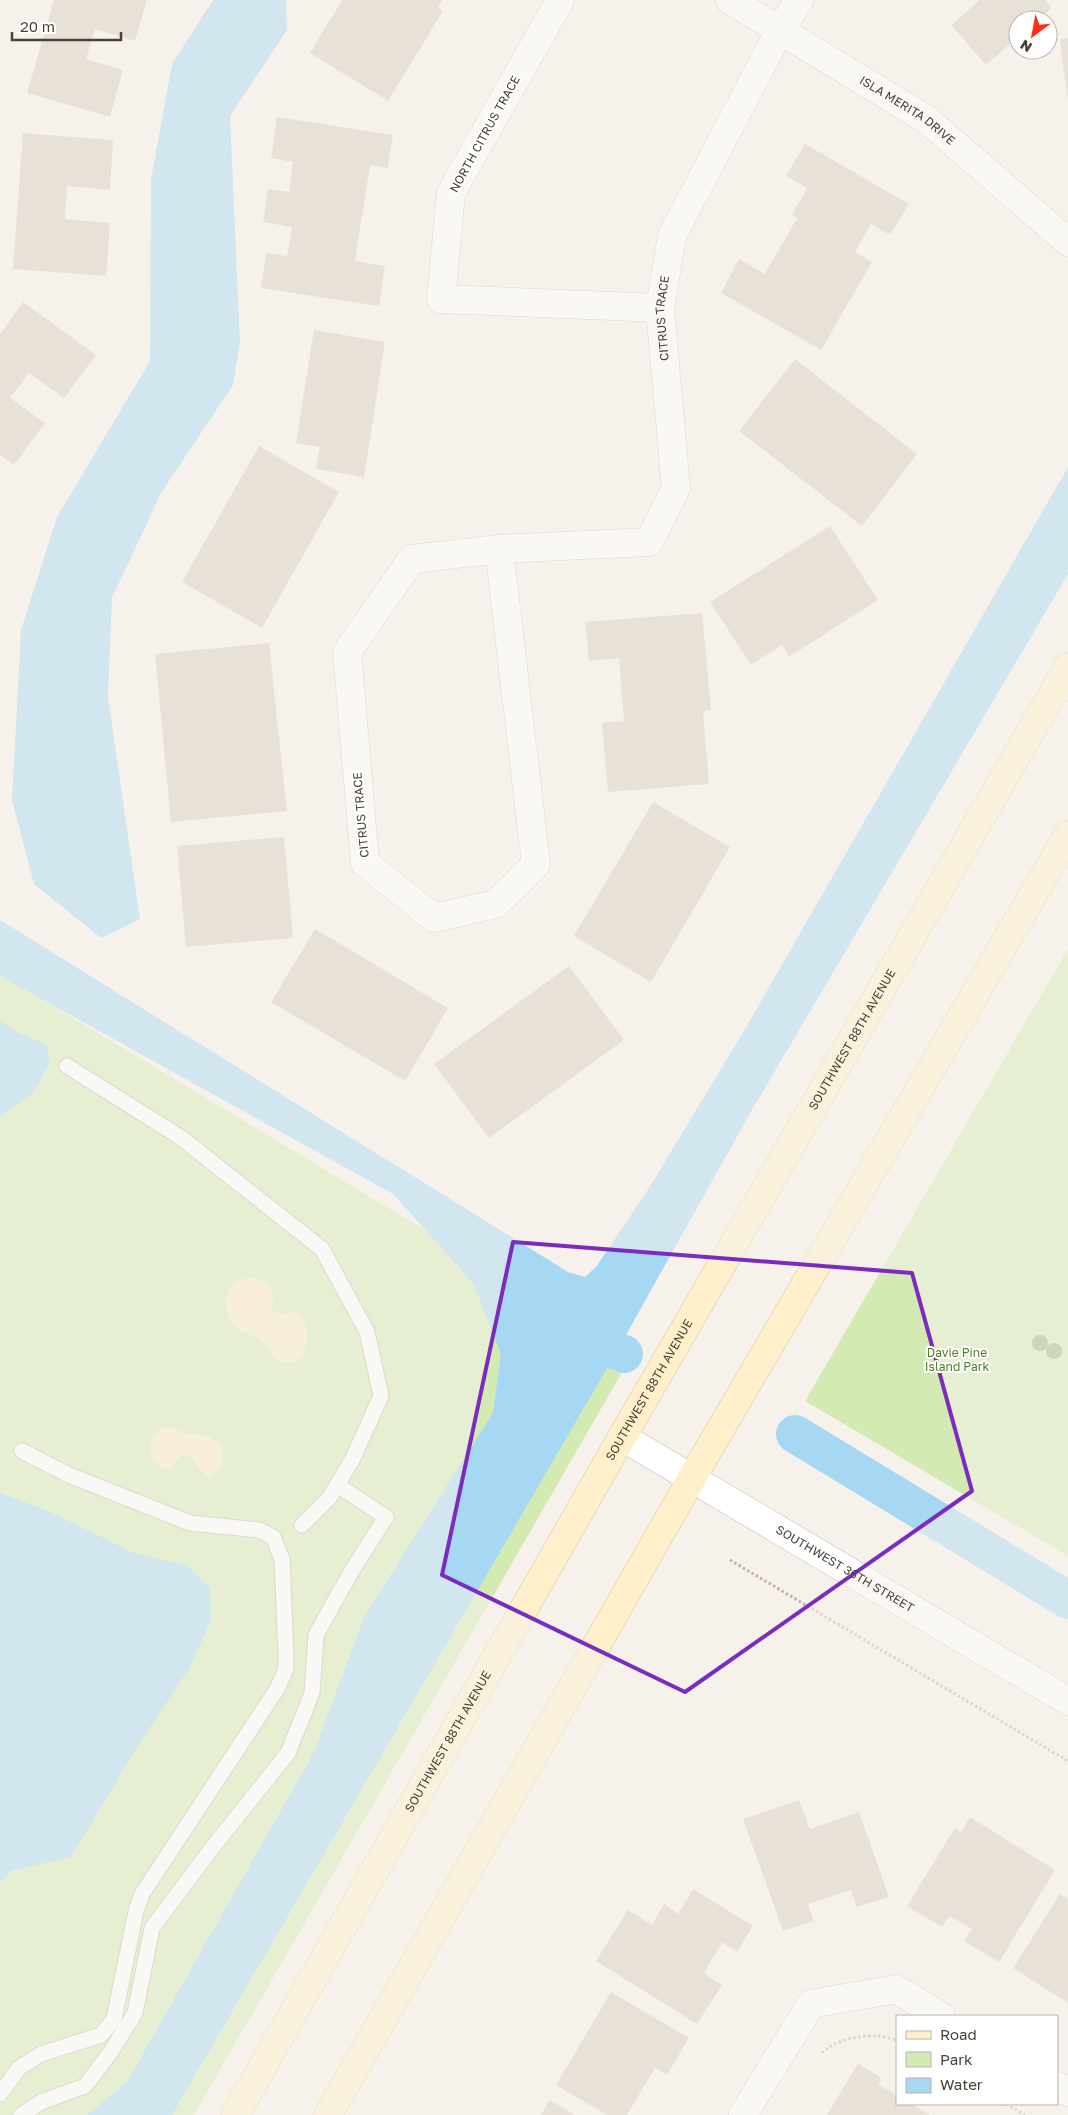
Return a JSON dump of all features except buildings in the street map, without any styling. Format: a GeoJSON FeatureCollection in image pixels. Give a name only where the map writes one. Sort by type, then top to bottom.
{"type":"FeatureCollection","features":[{"type":"Feature","properties":{"kind":"main road","name":"SOUTHWEST 88TH AVENUE"},"geometry":{"type":"LineString","coordinates":[[235,2115],[622,1436],[1068,667]]}},
{"type":"Feature","properties":{"kind":"main road"},"geometry":{"type":"LineString","coordinates":[[328,2115],[692,1478],[1068,835]]}},
{"type":"Feature","properties":{"kind":"street","name":"NORTH CITRUS TRACE"},"geometry":{"type":"LineString","coordinates":[[560,0],[451,193],[441,299],[660,308]]}},
{"type":"Feature","properties":{"kind":"street","name":"ISLA MERITA DRIVE"},"geometry":{"type":"LineString","coordinates":[[730,0],[926,119],[1068,242]]}},
{"type":"Feature","properties":{"kind":"street","name":"CITRUS TRACE"},"geometry":{"type":"LineString","coordinates":[[499,548],[536,864],[496,904],[434,918],[365,863],[347,652],[412,559],[499,548],[648,542],[676,488],[660,308],[672,236],[780,30],[798,0]]}},
{"type":"Feature","properties":{"kind":"street","name":"SOUTHWEST 36TH STREET"},"geometry":{"type":"LineString","coordinates":[[622,1436],[1068,1701]]}},
{"type":"Feature","properties":{"kind":"street"},"geometry":{"type":"LineString","coordinates":[[743,2115],[811,2004],[896,1989],[939,2015]]}},
{"type":"Feature","properties":{"kind":"lane"},"geometry":{"type":"LineString","coordinates":[[67,1066],[180,1137],[322,1249],[367,1332],[381,1396],[353,1458],[330,1497],[302,1525]]}},
{"type":"Feature","properties":{"kind":"lane"},"geometry":{"type":"LineString","coordinates":[[0,2094],[19,2068],[41,2054],[101,2035],[114,2019],[136,1912],[142,1894],[276,1689],[286,1669],[282,1559],[273,1537],[259,1530],[190,1523],[69,1475],[22,1451]]}},
{"type":"Feature","properties":{"kind":"lane"},"geometry":{"type":"LineString","coordinates":[[21,2115],[41,2102],[86,2086],[110,2053],[135,2012],[152,1928],[212,1848],[288,1753],[312,1693],[316,1635],[351,1572],[386,1517],[337,1485]]}},
{"type":"Feature","properties":{"kind":"path"},"geometry":{"type":"LineString","coordinates":[[730,1560],[1068,1761]]}},
{"type":"Feature","properties":{"kind":"path"},"geometry":{"type":"LineString","coordinates":[[820,2054],[827,2048],[854,2038],[878,2036],[896,2040]]}},
{"type":"Feature","properties":{"kind":"path"},"geometry":{"type":"LineString","coordinates":[[1008,2105],[1025,2115]]}},
{"type":"Feature","properties":{"kind":"highlighted area"},"geometry":{"type":"Polygon","coordinates":[[[513,1242],[912,1273],[972,1491],[685,1692],[442,1575],[513,1242]]]}},
{"type":"Feature","properties":{"kind":"green space","name":"Davie Pine Island Park"},"geometry":{"type":"Polygon","coordinates":[[[1068,949],[1068,1556],[805,1401],[1068,949]]]}},
{"type":"Feature","properties":{"kind":"green space"},"geometry":{"type":"Polygon","coordinates":[[[0,974],[632,1355],[194,2115],[0,2115],[0,974]]]}},
{"type":"Feature","properties":{"kind":"sand"},"geometry":{"type":"Polygon","coordinates":[[[251,1277],[263,1281],[272,1289],[272,1310],[279,1314],[294,1312],[302,1318],[306,1326],[307,1343],[305,1351],[294,1362],[286,1363],[278,1360],[261,1340],[234,1326],[227,1311],[226,1295],[233,1284],[251,1277]]]}},
{"type":"Feature","properties":{"kind":"sand"},"geometry":{"type":"Polygon","coordinates":[[[167,1427],[210,1437],[220,1444],[223,1450],[223,1458],[219,1469],[209,1476],[205,1475],[200,1471],[192,1457],[182,1455],[171,1468],[165,1469],[159,1465],[151,1454],[152,1441],[160,1430],[167,1427]]]}},
{"type":"Feature","properties":{"kind":"water"},"geometry":{"type":"Polygon","coordinates":[[[213,0],[286,0],[287,30],[230,116],[240,343],[233,385],[161,493],[112,598],[108,697],[140,919],[101,938],[34,884],[12,800],[21,630],[57,517],[150,361],[151,179],[172,64],[213,0]]]}},
{"type":"Feature","properties":{"kind":"water"},"geometry":{"type":"Polygon","coordinates":[[[1068,467],[1068,574],[749,1115],[617,1351],[172,2115],[87,2115],[127,2082],[314,1752],[365,1615],[493,1413],[501,1354],[473,1283],[393,1194],[0,976],[0,920],[568,1272],[585,1277],[596,1267],[649,1188],[745,1029],[1068,467]]]}},
{"type":"Feature","properties":{"kind":"water"},"geometry":{"type":"Polygon","coordinates":[[[0,1021],[15,1031],[47,1045],[50,1064],[32,1094],[0,1117],[0,1021]]]}},
{"type":"Feature","properties":{"kind":"water"},"geometry":{"type":"Polygon","coordinates":[[[0,1493],[53,1513],[136,1554],[187,1565],[210,1587],[211,1620],[190,1667],[137,1747],[71,1857],[11,1871],[0,1882],[0,1493]]]}},
{"type":"Feature","properties":{"kind":"waterway"},"geometry":{"type":"LineString","coordinates":[[617,1351],[624,1354]]}},
{"type":"Feature","properties":{"kind":"waterway"},"geometry":{"type":"LineString","coordinates":[[795,1434],[1068,1600]]}}]}
